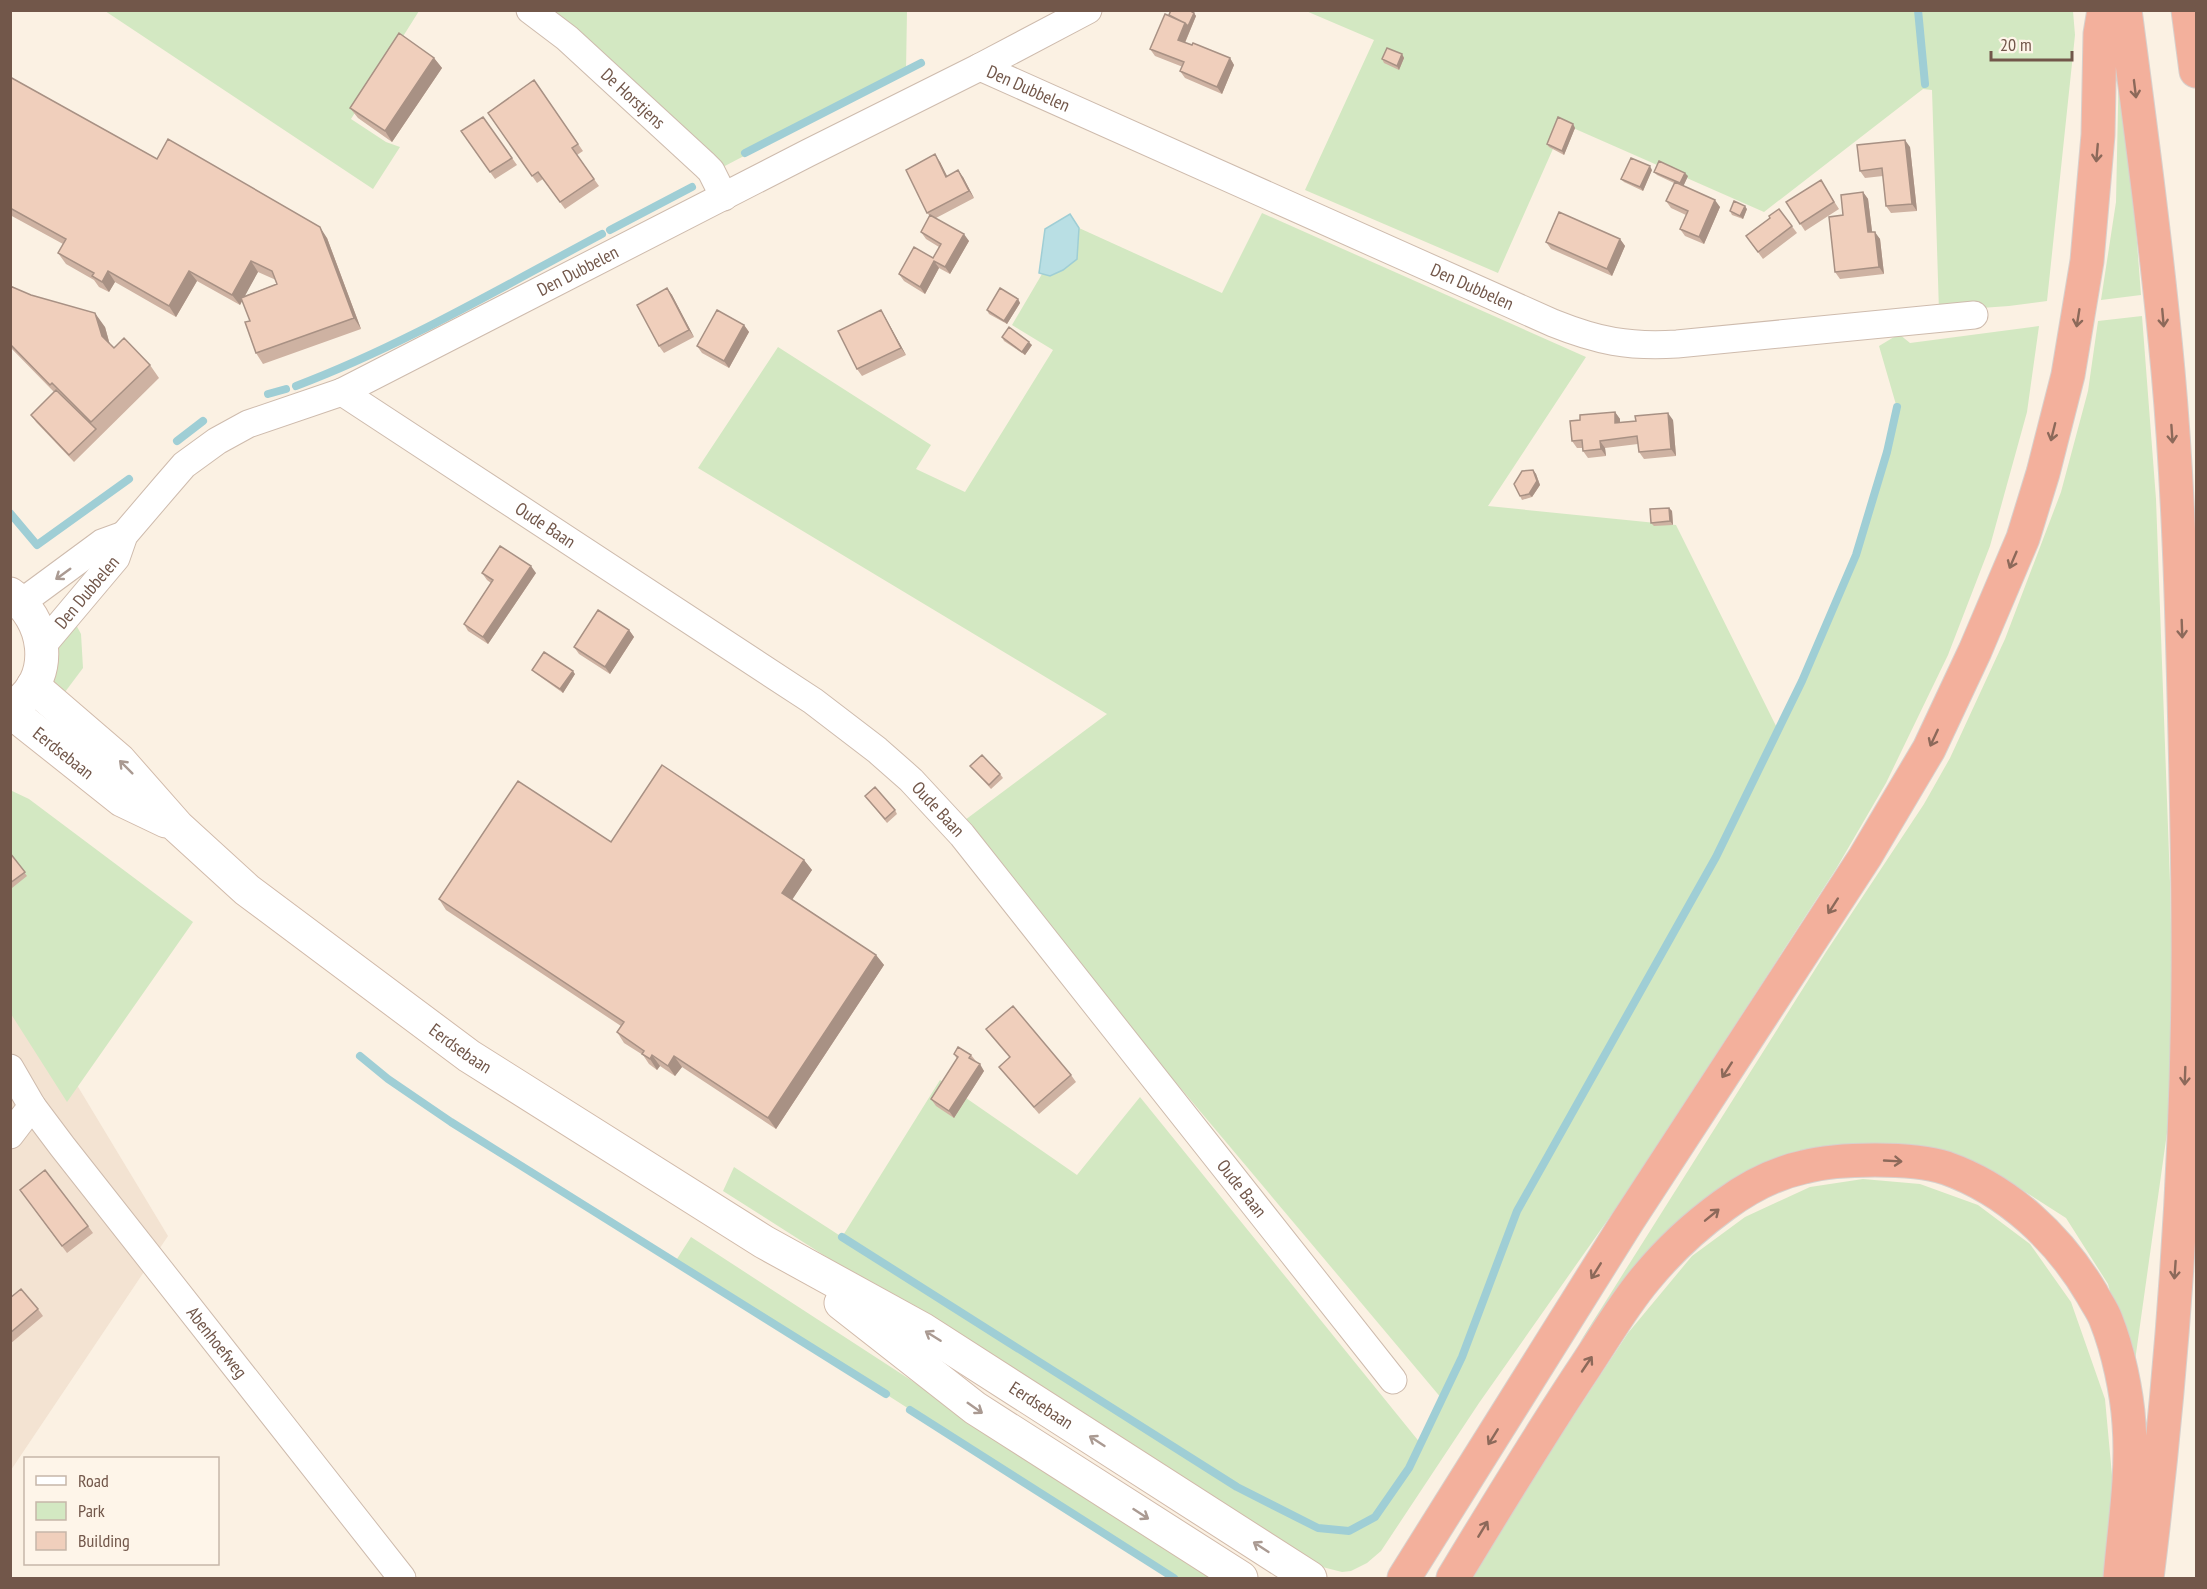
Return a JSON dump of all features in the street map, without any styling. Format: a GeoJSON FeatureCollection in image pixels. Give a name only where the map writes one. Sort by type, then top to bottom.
{"type":"FeatureCollection","features":[{"type":"Feature","properties":{"kind":"highway"},"geometry":{"type":"LineString","coordinates":[[1404,1578],[1627,1222],[1865,857],[1929,749],[1975,651],[2023,538],[2043,473],[2068,375],[2087,261],[2098,135],[2100,34],[2104,10]]}},
{"type":"Feature","properties":{"kind":"highway"},"geometry":{"type":"LineString","coordinates":[[2125,10],[2157,260],[2168,376],[2178,534],[2188,865],[2188,990],[2182,1162],[2164,1436],[2147,1578]]}},
{"type":"Feature","properties":{"kind":"highway"},"geometry":{"type":"LineString","coordinates":[[2188,10],[2196,71]]}},
{"type":"Feature","properties":{"kind":"highway"},"geometry":{"type":"LineString","coordinates":[[1453,1578],[1550,1419],[1644,1279],[1682,1239],[1725,1204],[1764,1181],[1804,1166],[1848,1161],[1896,1160],[1944,1168],[1986,1187],[2021,1210],[2060,1247],[2083,1279],[2106,1318],[2121,1376],[2129,1424],[2128,1476],[2120,1578]]}},
{"type":"Feature","properties":{"kind":"main road"},"geometry":{"type":"LineString","coordinates":[[16,598],[36,622],[42,646],[41,667],[18,702]]}},
{"type":"Feature","properties":{"kind":"main road","name":"Eerdsebaan"},"geometry":{"type":"LineString","coordinates":[[18,702],[119,760],[178,827],[247,890],[468,1056],[764,1242],[922,1329],[1310,1578]]}},
{"type":"Feature","properties":{"kind":"main road","name":"Eerdsebaan"},"geometry":{"type":"LineString","coordinates":[[764,1242],[975,1408],[1241,1578]]}},
{"type":"Feature","properties":{"kind":"street","name":"De Horstjens"},"geometry":{"type":"LineString","coordinates":[[530,10],[575,45],[705,165],[711,171],[724,197]]}},
{"type":"Feature","properties":{"kind":"street"},"geometry":{"type":"LineString","coordinates":[[980,67],[1088,10]]}},
{"type":"Feature","properties":{"kind":"street","name":"Den Dubbelen"},"geometry":{"type":"LineString","coordinates":[[42,646],[116,558],[124,535],[179,471],[204,449],[248,424],[342,392],[856,128],[980,67],[1553,323],[1596,339],[1633,345],[1677,344],[1974,315]]}},
{"type":"Feature","properties":{"kind":"street","name":"Oude Baan"},"geometry":{"type":"LineString","coordinates":[[342,392],[813,701],[845,723],[910,780],[962,835],[1393,1380]]}},
{"type":"Feature","properties":{"kind":"street","name":"Den Dubbelen"},"geometry":{"type":"LineString","coordinates":[[16,598],[102,543],[124,535]]}},
{"type":"Feature","properties":{"kind":"street","name":"Abenhoefweg"},"geometry":{"type":"LineString","coordinates":[[10,1068],[32,1106],[123,1225],[402,1578]]}},
{"type":"Feature","properties":{"kind":"street"},"geometry":{"type":"LineString","coordinates":[[10,1135],[32,1106]]}},
{"type":"Feature","properties":{"kind":"shaded area"},"geometry":{"type":"Polygon","coordinates":[[[10,931],[57,1052],[168,1236],[11,1470],[10,931]]]}},
{"type":"Feature","properties":{"kind":"green space"},"geometry":{"type":"Polygon","coordinates":[[[105,11],[419,11],[351,119],[386,142],[400,147],[373,189],[105,11]]]}},
{"type":"Feature","properties":{"kind":"green space"},"geometry":{"type":"Polygon","coordinates":[[[547,11],[907,11],[906,71],[721,168],[547,11]]]}},
{"type":"Feature","properties":{"kind":"green space"},"geometry":{"type":"Polygon","coordinates":[[[1306,11],[2073,11],[2075,35],[2047,301],[1939,311],[1932,90],[1923,89],[1764,212],[1564,124],[1498,273],[1305,190],[1374,40],[1306,11]]]}},
{"type":"Feature","properties":{"kind":"green space"},"geometry":{"type":"Polygon","coordinates":[[[2119,60],[2133,190],[2141,295],[2101,300],[2116,202],[2119,60]]]}},
{"type":"Feature","properties":{"kind":"green space"},"geometry":{"type":"Polygon","coordinates":[[[1262,213],[1586,357],[1488,506],[1676,525],[1778,730],[1823,637],[1854,562],[1880,479],[1897,408],[1879,346],[1899,334],[1910,343],[2039,326],[2027,412],[1990,546],[1948,655],[1886,783],[1836,869],[1621,1201],[1479,1403],[1381,1551],[1367,1563],[1351,1571],[1342,1572],[1295,1560],[1062,1407],[723,1191],[734,1167],[842,1237],[940,1080],[1077,1175],[1140,1097],[1421,1444],[1442,1399],[1136,1035],[965,820],[1107,714],[698,468],[778,347],[931,445],[916,469],[965,492],[1053,350],[1012,325],[1042,274],[1050,276],[1077,259],[1079,228],[1222,293],[1262,213]]]}},
{"type":"Feature","properties":{"kind":"green space"},"geometry":{"type":"Polygon","coordinates":[[[2142,316],[2156,499],[2170,882],[2174,1083],[2133,1375],[2108,1284],[2066,1218],[1994,1172],[1856,1145],[1791,1153],[1736,1179],[1644,1258],[1580,1342],[1826,952],[1924,804],[1950,758],[2005,639],[2061,492],[2088,391],[2098,321],[2142,316]]]}},
{"type":"Feature","properties":{"kind":"green space"},"geometry":{"type":"Polygon","coordinates":[[[74,621],[81,634],[83,668],[62,696],[49,678],[54,651],[74,621]]]}},
{"type":"Feature","properties":{"kind":"green space"},"geometry":{"type":"Polygon","coordinates":[[[10,790],[29,799],[193,922],[67,1102],[11,1014],[10,790]]]}},
{"type":"Feature","properties":{"kind":"green space"},"geometry":{"type":"Polygon","coordinates":[[[1863,1179],[1920,1184],[1978,1205],[2030,1244],[2071,1302],[2105,1399],[2115,1508],[2110,1578],[1467,1578],[1628,1333],[1692,1256],[1745,1217],[1810,1187],[1863,1179]]]}},
{"type":"Feature","properties":{"kind":"green space"},"geometry":{"type":"Polygon","coordinates":[[[691,1237],[1215,1578],[1173,1578],[675,1262],[691,1237]]]}},
{"type":"Feature","properties":{"kind":"water"},"geometry":{"type":"Polygon","coordinates":[[[1070,214],[1079,228],[1077,259],[1063,270],[1050,276],[1039,273],[1045,229],[1070,214]]]}},
{"type":"Feature","properties":{"kind":"building"},"geometry":{"type":"Polygon","coordinates":[[[1171,10],[1189,10],[1194,13],[1188,26],[1169,15],[1171,10]]]}},
{"type":"Feature","properties":{"kind":"building"},"geometry":{"type":"Polygon","coordinates":[[[1165,14],[1185,23],[1178,40],[1192,45],[1193,43],[1230,58],[1217,87],[1180,71],[1184,62],[1150,49],[1165,14]]]}},
{"type":"Feature","properties":{"kind":"building"},"geometry":{"type":"Polygon","coordinates":[[[399,33],[434,58],[385,131],[350,108],[399,33]]]}},
{"type":"Feature","properties":{"kind":"building"},"geometry":{"type":"Polygon","coordinates":[[[1387,48],[1402,54],[1397,66],[1382,59],[1387,48]]]}},
{"type":"Feature","properties":{"kind":"building"},"geometry":{"type":"Polygon","coordinates":[[[10,77],[157,159],[168,139],[320,227],[354,318],[256,353],[245,322],[250,321],[241,298],[277,284],[272,271],[251,261],[232,295],[189,271],[169,306],[108,271],[102,282],[92,276],[94,273],[58,253],[66,239],[10,208],[10,77]]]}},
{"type":"Feature","properties":{"kind":"building"},"geometry":{"type":"Polygon","coordinates":[[[534,80],[578,144],[572,148],[594,179],[560,202],[538,172],[532,176],[488,113],[534,80]]]}},
{"type":"Feature","properties":{"kind":"building"},"geometry":{"type":"Polygon","coordinates":[[[483,117],[512,158],[490,172],[461,131],[483,117]]]}},
{"type":"Feature","properties":{"kind":"building"},"geometry":{"type":"Polygon","coordinates":[[[1558,117],[1573,124],[1562,151],[1547,144],[1558,117]]]}},
{"type":"Feature","properties":{"kind":"building"},"geometry":{"type":"Polygon","coordinates":[[[1905,140],[1912,204],[1886,206],[1882,168],[1860,171],[1857,145],[1905,140]]]}},
{"type":"Feature","properties":{"kind":"building"},"geometry":{"type":"Polygon","coordinates":[[[935,154],[946,177],[958,170],[969,191],[927,213],[906,170],[935,154]]]}},
{"type":"Feature","properties":{"kind":"building"},"geometry":{"type":"Polygon","coordinates":[[[1631,158],[1650,166],[1640,187],[1621,179],[1631,158]]]}},
{"type":"Feature","properties":{"kind":"building"},"geometry":{"type":"Polygon","coordinates":[[[1659,161],[1685,173],[1680,183],[1654,172],[1659,161]]]}},
{"type":"Feature","properties":{"kind":"building"},"geometry":{"type":"Polygon","coordinates":[[[1821,180],[1834,202],[1800,224],[1786,202],[1821,180]]]}},
{"type":"Feature","properties":{"kind":"building"},"geometry":{"type":"Polygon","coordinates":[[[1675,182],[1715,200],[1699,237],[1680,229],[1688,211],[1666,201],[1675,182]]]}},
{"type":"Feature","properties":{"kind":"building"},"geometry":{"type":"Polygon","coordinates":[[[1863,192],[1868,232],[1875,232],[1879,267],[1835,272],[1829,217],[1843,215],[1841,195],[1863,192]]]}},
{"type":"Feature","properties":{"kind":"building"},"geometry":{"type":"Polygon","coordinates":[[[1734,201],[1745,206],[1740,216],[1730,211],[1734,201]]]}},
{"type":"Feature","properties":{"kind":"building"},"geometry":{"type":"Polygon","coordinates":[[[1779,209],[1792,226],[1758,252],[1746,236],[1779,209]]]}},
{"type":"Feature","properties":{"kind":"building"},"geometry":{"type":"Polygon","coordinates":[[[1559,212],[1620,239],[1607,269],[1546,242],[1559,212]]]}},
{"type":"Feature","properties":{"kind":"building"},"geometry":{"type":"Polygon","coordinates":[[[930,215],[964,234],[945,267],[934,261],[920,287],[899,274],[914,247],[933,258],[941,244],[921,232],[930,215]]]}},
{"type":"Feature","properties":{"kind":"building"},"geometry":{"type":"Polygon","coordinates":[[[10,286],[31,295],[95,313],[102,336],[114,348],[124,338],[150,365],[91,422],[10,344],[10,286]]]}},
{"type":"Feature","properties":{"kind":"building"},"geometry":{"type":"Polygon","coordinates":[[[667,288],[689,330],[659,346],[637,305],[667,288]]]}},
{"type":"Feature","properties":{"kind":"building"},"geometry":{"type":"Polygon","coordinates":[[[1000,288],[1018,299],[1004,321],[987,310],[1000,288]]]}},
{"type":"Feature","properties":{"kind":"building"},"geometry":{"type":"Polygon","coordinates":[[[717,310],[744,325],[724,361],[697,346],[717,310]]]}},
{"type":"Feature","properties":{"kind":"building"},"geometry":{"type":"Polygon","coordinates":[[[881,310],[901,348],[857,369],[838,331],[881,310]]]}},
{"type":"Feature","properties":{"kind":"building"},"geometry":{"type":"Polygon","coordinates":[[[1009,327],[1029,342],[1022,352],[1002,337],[1009,327]]]}},
{"type":"Feature","properties":{"kind":"building"},"geometry":{"type":"Polygon","coordinates":[[[56,390],[96,429],[69,455],[31,415],[56,390]]]}},
{"type":"Feature","properties":{"kind":"building"},"geometry":{"type":"Polygon","coordinates":[[[1615,412],[1615,423],[1636,421],[1635,416],[1668,413],[1671,449],[1639,452],[1637,436],[1600,441],[1601,449],[1583,451],[1582,440],[1572,441],[1570,421],[1580,420],[1580,415],[1615,412]]]}},
{"type":"Feature","properties":{"kind":"building"},"geometry":{"type":"Polygon","coordinates":[[[1533,470],[1537,481],[1529,494],[1520,496],[1514,484],[1522,471],[1533,470]]]}},
{"type":"Feature","properties":{"kind":"building"},"geometry":{"type":"Polygon","coordinates":[[[1669,508],[1670,521],[1651,523],[1650,509],[1669,508]]]}},
{"type":"Feature","properties":{"kind":"building"},"geometry":{"type":"Polygon","coordinates":[[[500,546],[531,566],[483,637],[464,624],[493,580],[482,573],[500,546]]]}},
{"type":"Feature","properties":{"kind":"building"},"geometry":{"type":"Polygon","coordinates":[[[598,610],[629,630],[605,667],[574,647],[598,610]]]}},
{"type":"Feature","properties":{"kind":"building"},"geometry":{"type":"Polygon","coordinates":[[[544,652],[573,671],[560,689],[532,670],[544,652]]]}},
{"type":"Feature","properties":{"kind":"building"},"geometry":{"type":"Polygon","coordinates":[[[982,755],[1000,774],[989,785],[970,766],[982,755]]]}},
{"type":"Feature","properties":{"kind":"building"},"geometry":{"type":"Polygon","coordinates":[[[662,765],[804,860],[782,893],[876,955],[768,1118],[674,1056],[668,1066],[652,1055],[650,1059],[642,1054],[644,1051],[617,1032],[624,1022],[439,899],[518,781],[611,842],[662,765]]]}},
{"type":"Feature","properties":{"kind":"building"},"geometry":{"type":"Polygon","coordinates":[[[875,787],[895,810],[885,819],[865,796],[875,787]]]}},
{"type":"Feature","properties":{"kind":"building"},"geometry":{"type":"Polygon","coordinates":[[[10,853],[25,872],[10,883],[10,853]]]}},
{"type":"Feature","properties":{"kind":"building"},"geometry":{"type":"Polygon","coordinates":[[[1013,1006],[1071,1075],[1034,1107],[999,1067],[1010,1057],[986,1029],[1013,1006]]]}},
{"type":"Feature","properties":{"kind":"building"},"geometry":{"type":"Polygon","coordinates":[[[958,1047],[971,1055],[969,1058],[980,1064],[949,1111],[931,1099],[958,1057],[954,1054],[958,1047]]]}},
{"type":"Feature","properties":{"kind":"building"},"geometry":{"type":"Polygon","coordinates":[[[45,1170],[88,1226],[62,1246],[20,1190],[45,1170]]]}},
{"type":"Feature","properties":{"kind":"building"},"geometry":{"type":"Polygon","coordinates":[[[21,1289],[38,1309],[10,1333],[10,1298],[21,1289]]]}},
{"type":"Feature","properties":{"kind":"waterway"},"geometry":{"type":"LineString","coordinates":[[1918,10],[1925,84]]}},
{"type":"Feature","properties":{"kind":"waterway"},"geometry":{"type":"LineString","coordinates":[[745,153],[921,63]]}},
{"type":"Feature","properties":{"kind":"waterway"},"geometry":{"type":"LineString","coordinates":[[610,230],[692,187]]}},
{"type":"Feature","properties":{"kind":"waterway"},"geometry":{"type":"LineString","coordinates":[[296,386],[413,334],[602,234]]}},
{"type":"Feature","properties":{"kind":"waterway"},"geometry":{"type":"LineString","coordinates":[[268,394],[286,389]]}},
{"type":"Feature","properties":{"kind":"waterway"},"geometry":{"type":"LineString","coordinates":[[842,1237],[1237,1487],[1318,1528],[1349,1531],[1375,1517],[1409,1468],[1462,1357],[1517,1211],[1716,857],[1802,681],[1856,555],[1887,452],[1897,407]]}},
{"type":"Feature","properties":{"kind":"waterway"},"geometry":{"type":"LineString","coordinates":[[177,441],[203,421]]}},
{"type":"Feature","properties":{"kind":"waterway"},"geometry":{"type":"LineString","coordinates":[[10,513],[37,545],[129,479]]}},
{"type":"Feature","properties":{"kind":"waterway"},"geometry":{"type":"LineString","coordinates":[[360,1056],[388,1079],[451,1122],[886,1394]]}},
{"type":"Feature","properties":{"kind":"waterway"},"geometry":{"type":"LineString","coordinates":[[910,1410],[1174,1578]]}}]}
